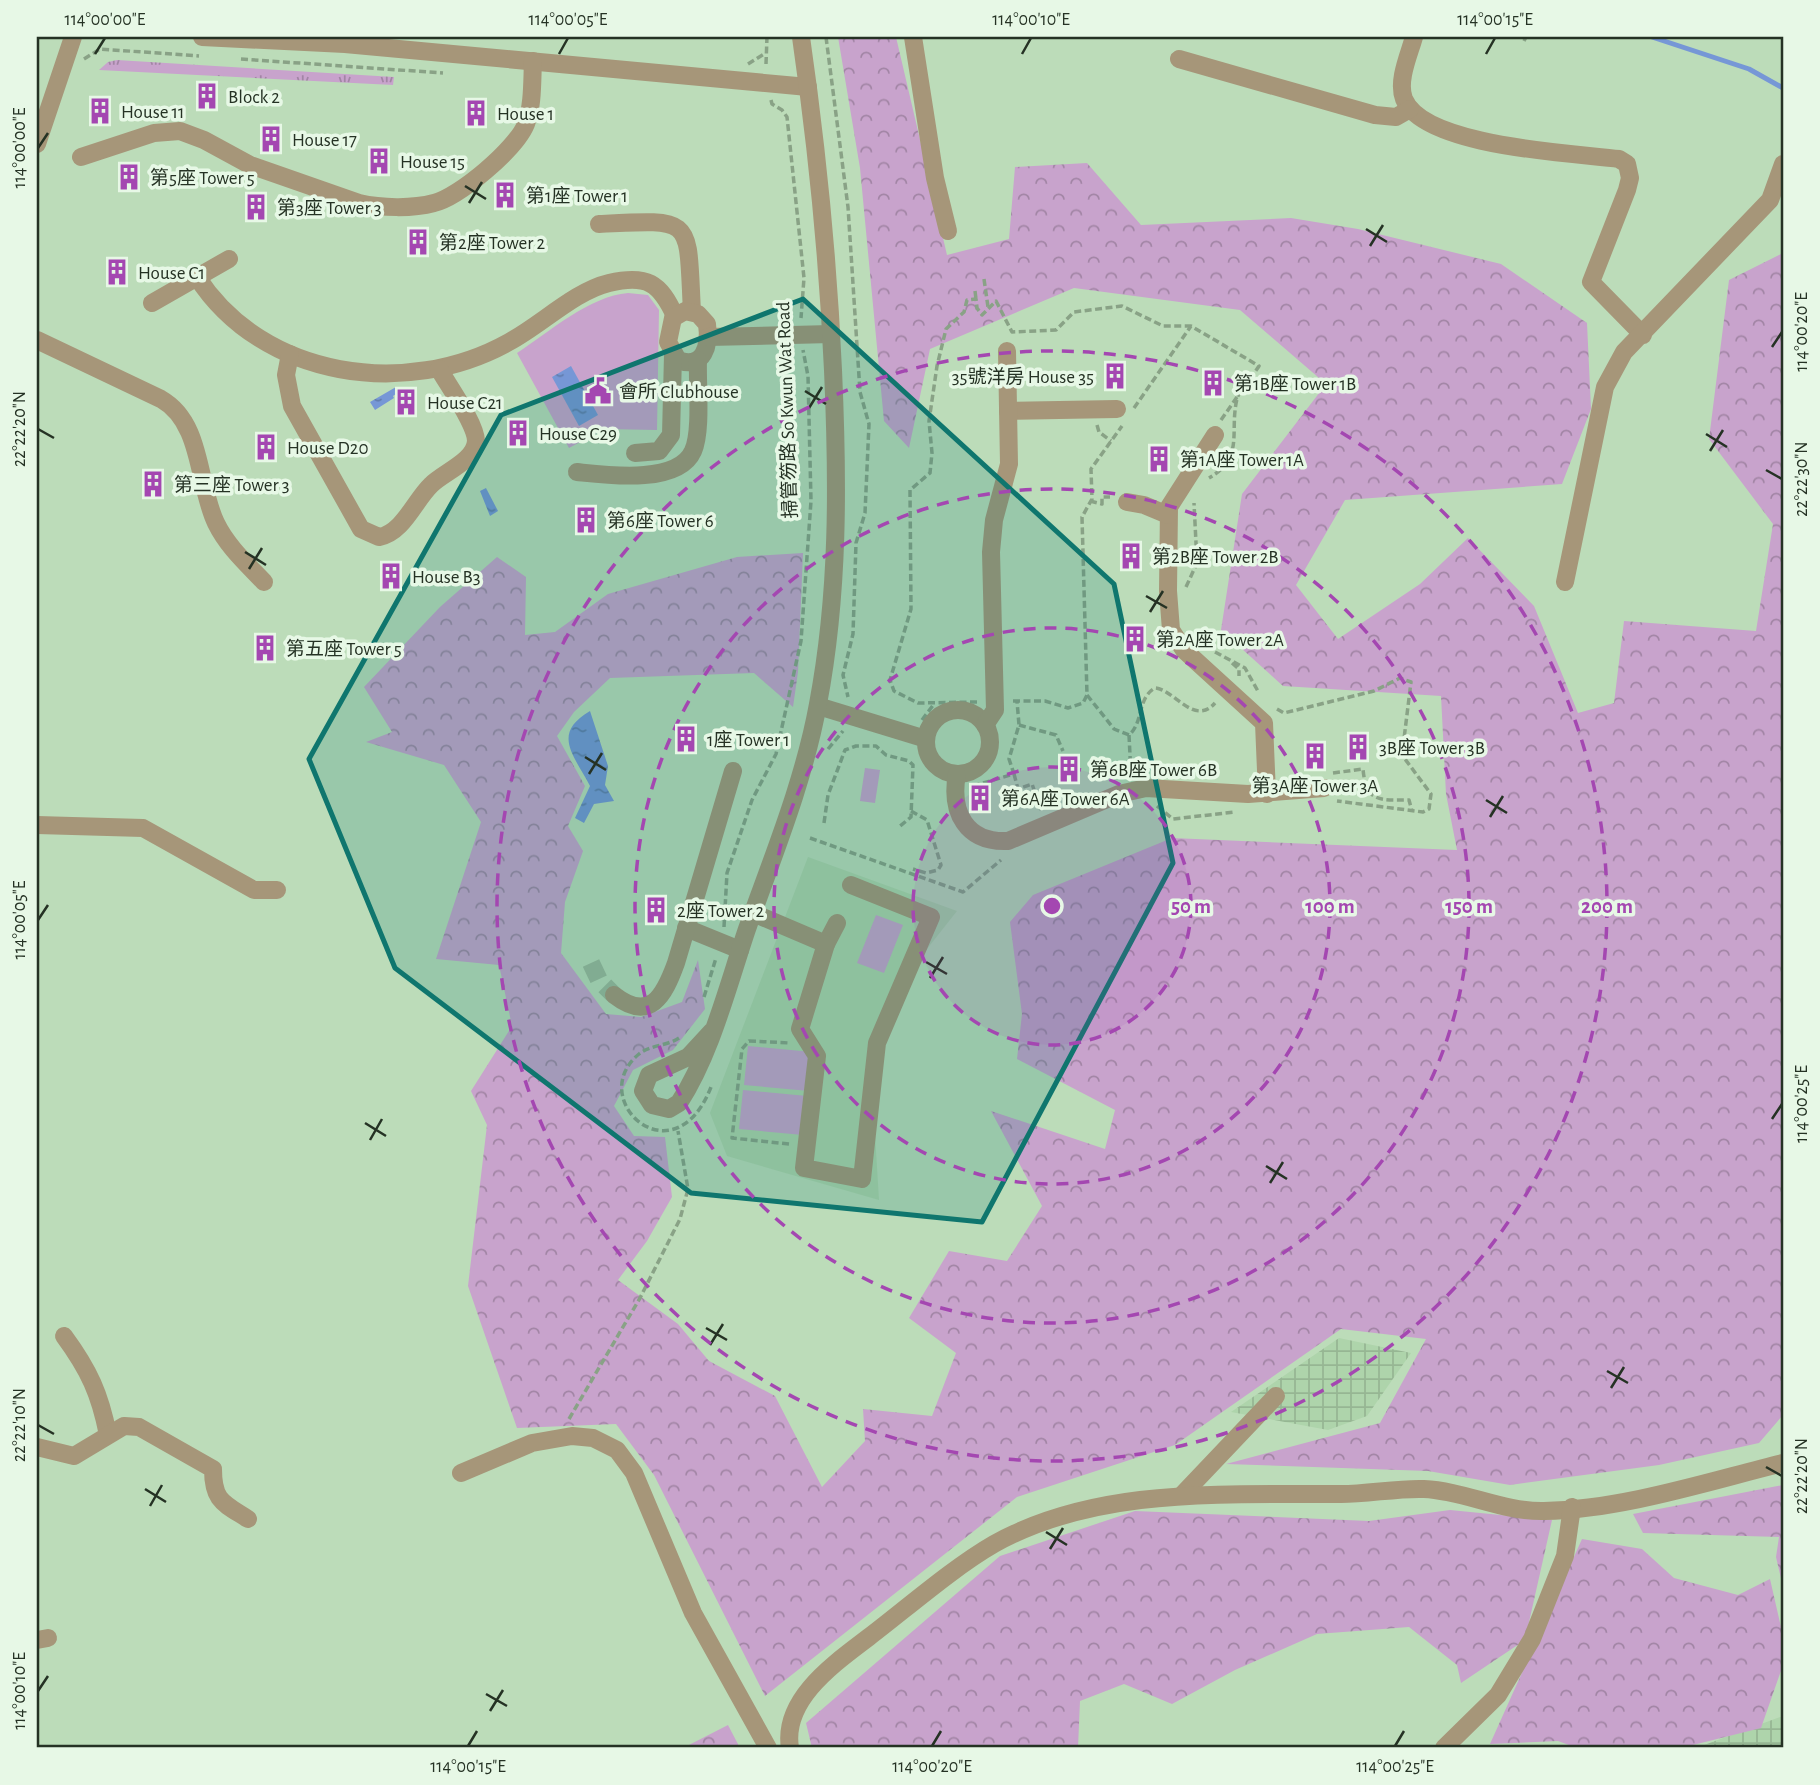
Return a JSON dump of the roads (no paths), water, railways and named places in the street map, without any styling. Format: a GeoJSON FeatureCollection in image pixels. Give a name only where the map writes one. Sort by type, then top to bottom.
{"type":"FeatureCollection","features":[{"type":"Feature","properties":{"kind":"street"},"geometry":{"type":"LineString","coordinates":[[37,144],[72,37]]}},
{"type":"Feature","properties":{"kind":"street"},"geometry":{"type":"LineString","coordinates":[[202,37],[345,41],[808,87]]}},
{"type":"Feature","properties":{"kind":"street"},"geometry":{"type":"LineString","coordinates":[[712,1031],[688,1057],[649,1075],[643,1091],[652,1105],[669,1109],[679,1103],[712,1031],[804,762],[818,706],[828,639],[836,551],[831,334],[824,219],[801,37]]}},
{"type":"Feature","properties":{"kind":"street"},"geometry":{"type":"LineString","coordinates":[[913,37],[935,178],[948,231]]}},
{"type":"Feature","properties":{"kind":"street"},"geometry":{"type":"LineString","coordinates":[[1414,37],[1402,88],[1410,109],[1423,119],[1457,136],[1624,161],[1630,172],[1627,190],[1591,282],[1643,335]]}},
{"type":"Feature","properties":{"kind":"street"},"geometry":{"type":"LineString","coordinates":[[1179,59],[1375,115],[1396,117],[1410,109]]}},
{"type":"Feature","properties":{"kind":"street"},"geometry":{"type":"LineString","coordinates":[[81,157],[154,133],[180,131],[204,140],[250,165],[359,203],[378,206],[432,204],[448,198],[504,155],[519,137],[531,104],[533,61]]}},
{"type":"Feature","properties":{"kind":"street"},"geometry":{"type":"LineString","coordinates":[[1565,582],[1605,387],[1624,352],[1770,200],[1781,176]]}},
{"type":"Feature","properties":{"kind":"street"},"geometry":{"type":"LineString","coordinates":[[599,224],[666,221],[680,228],[688,243],[684,314],[668,331],[673,355],[671,435],[659,451],[635,453]]}},
{"type":"Feature","properties":{"kind":"street"},"geometry":{"type":"LineString","coordinates":[[152,303],[229,260]]}},
{"type":"Feature","properties":{"kind":"street"},"geometry":{"type":"LineString","coordinates":[[197,277],[210,297],[231,317],[255,335],[290,354],[338,370],[397,375],[439,369],[484,355],[510,342],[583,294],[607,284],[628,281],[654,284],[684,314],[704,318],[708,337],[707,349],[698,360],[695,442],[683,464],[667,472],[641,475],[577,472]]}},
{"type":"Feature","properties":{"kind":"street"},"geometry":{"type":"LineString","coordinates":[[708,337],[831,334]]}},
{"type":"Feature","properties":{"kind":"street"},"geometry":{"type":"LineString","coordinates":[[37,340],[161,399],[177,410],[187,426],[217,526],[264,582]]}},
{"type":"Feature","properties":{"kind":"street"},"geometry":{"type":"LineString","coordinates":[[985,725],[995,710],[992,534],[1008,477],[1007,351]]}},
{"type":"Feature","properties":{"kind":"street"},"geometry":{"type":"LineString","coordinates":[[290,354],[286,374],[292,406],[361,528],[379,537],[396,529],[431,485],[474,449],[475,433],[439,369]]}},
{"type":"Feature","properties":{"kind":"street"},"geometry":{"type":"LineString","coordinates":[[673,355],[684,362],[698,360]]}},
{"type":"Feature","properties":{"kind":"street"},"geometry":{"type":"LineString","coordinates":[[1008,411],[1116,409]]}},
{"type":"Feature","properties":{"kind":"street"},"geometry":{"type":"LineString","coordinates":[[1215,435],[1188,474],[1168,515],[1171,630],[1184,650],[1259,716],[1267,729],[1267,793]]}},
{"type":"Feature","properties":{"kind":"street"},"geometry":{"type":"LineString","coordinates":[[1127,502],[1144,505],[1168,515]]}},
{"type":"Feature","properties":{"kind":"street"},"geometry":{"type":"LineString","coordinates":[[818,706],[926,739]]}},
{"type":"Feature","properties":{"kind":"street"},"geometry":{"type":"LineString","coordinates":[[955,783],[975,769],[988,754],[989,734],[985,725],[970,713],[952,711],[936,719],[926,739],[932,762],[948,773],[955,783],[962,820],[984,839],[1008,841],[1119,794],[1146,788],[1328,794]]}},
{"type":"Feature","properties":{"kind":"street"},"geometry":{"type":"LineString","coordinates":[[614,995],[634,1007],[650,1006],[657,1001],[671,977],[733,771]]}},
{"type":"Feature","properties":{"kind":"street"},"geometry":{"type":"LineString","coordinates":[[37,825],[143,828],[254,890],[277,890]]}},
{"type":"Feature","properties":{"kind":"street"},"geometry":{"type":"LineString","coordinates":[[838,923],[827,944],[800,1029],[817,1056],[804,1168],[862,1179],[877,1043],[930,917],[851,885]]}},
{"type":"Feature","properties":{"kind":"street"},"geometry":{"type":"LineString","coordinates":[[753,913],[827,944]]}},
{"type":"Feature","properties":{"kind":"street"},"geometry":{"type":"LineString","coordinates":[[686,928],[740,950]]}},
{"type":"Feature","properties":{"kind":"street"},"geometry":{"type":"LineString","coordinates":[[64,1336],[88,1369],[103,1405],[108,1435]]}},
{"type":"Feature","properties":{"kind":"street"},"geometry":{"type":"LineString","coordinates":[[1182,1495],[1276,1396]]}},
{"type":"Feature","properties":{"kind":"street"},"geometry":{"type":"LineString","coordinates":[[37,1447],[74,1456],[124,1426],[138,1427],[213,1469],[213,1488],[218,1499],[248,1519]]}},
{"type":"Feature","properties":{"kind":"street"},"geometry":{"type":"LineString","coordinates":[[461,1473],[532,1443],[572,1436],[593,1438],[617,1450],[634,1473],[693,1613],[767,1744],[789,1744],[797,1705],[835,1663],[993,1545],[1061,1515],[1182,1495],[1358,1494],[1422,1489],[1460,1493],[1493,1503],[1543,1511],[1625,1501],[1783,1463]]}},
{"type":"Feature","properties":{"kind":"street"},"geometry":{"type":"LineString","coordinates":[[1444,1748],[1498,1695],[1532,1639],[1565,1556],[1572,1507]]}},
{"type":"Feature","properties":{"kind":"water"},"geometry":{"type":"Polygon","coordinates":[[[571,366],[598,415],[579,426],[552,377],[571,366]]]}},
{"type":"Feature","properties":{"kind":"water"},"geometry":{"type":"Polygon","coordinates":[[[396,387],[399,392],[394,398],[375,410],[370,402],[396,387]]]}},
{"type":"Feature","properties":{"kind":"water"},"geometry":{"type":"Polygon","coordinates":[[[486,488],[498,511],[490,516],[480,491],[486,488]]]}},
{"type":"Feature","properties":{"kind":"water"},"geometry":{"type":"Polygon","coordinates":[[[590,711],[608,766],[605,785],[614,801],[594,804],[584,823],[575,818],[590,786],[573,755],[569,737],[571,728],[590,711]]]}},
{"type":"Feature","properties":{"kind":"waterway"},"geometry":{"type":"LineString","coordinates":[[1652,37],[1749,69],[1783,88]]}},
{"type":"Feature","properties":{"kind":"tunnel"},"geometry":{"type":"LineString","coordinates":[[591,963],[599,980],[614,995]]}},
{"type":"Feature","properties":{"kind":"place","name":"Block 2"},"geometry":{"type":"Point","coordinates":[207,96]}},
{"type":"Feature","properties":{"kind":"place","name":"House 11"},"geometry":{"type":"Point","coordinates":[100,111]}},
{"type":"Feature","properties":{"kind":"place","name":"House 1"},"geometry":{"type":"Point","coordinates":[476,113]}},
{"type":"Feature","properties":{"kind":"place","name":"House 17"},"geometry":{"type":"Point","coordinates":[271,139]}},
{"type":"Feature","properties":{"kind":"place","name":"House 15"},"geometry":{"type":"Point","coordinates":[379,161]}},
{"type":"Feature","properties":{"kind":"place","name":"第5座 Tower 5"},"geometry":{"type":"Point","coordinates":[129,177]}},
{"type":"Feature","properties":{"kind":"place","name":"第1座 Tower 1"},"geometry":{"type":"Point","coordinates":[505,195]}},
{"type":"Feature","properties":{"kind":"place","name":"第3座 Tower 3"},"geometry":{"type":"Point","coordinates":[256,207]}},
{"type":"Feature","properties":{"kind":"place","name":"第2座 Tower 2"},"geometry":{"type":"Point","coordinates":[418,242]}},
{"type":"Feature","properties":{"kind":"place","name":"House C1"},"geometry":{"type":"Point","coordinates":[117,272]}},
{"type":"Feature","properties":{"kind":"place","name":"35號洋房 House 35"},"geometry":{"type":"Point","coordinates":[1115,376]}},
{"type":"Feature","properties":{"kind":"place","name":"第1B座 Tower 1B"},"geometry":{"type":"Point","coordinates":[1213,383]}},
{"type":"Feature","properties":{"kind":"place","name":"會所 Clubhouse"},"geometry":{"type":"Point","coordinates":[598,391]}},
{"type":"Feature","properties":{"kind":"place","name":"House C21"},"geometry":{"type":"Point","coordinates":[406,402]}},
{"type":"Feature","properties":{"kind":"place","name":"House C29"},"geometry":{"type":"Point","coordinates":[518,433]}},
{"type":"Feature","properties":{"kind":"place","name":"House D20"},"geometry":{"type":"Point","coordinates":[266,447]}},
{"type":"Feature","properties":{"kind":"place","name":"第1A座 Tower 1A"},"geometry":{"type":"Point","coordinates":[1159,459]}},
{"type":"Feature","properties":{"kind":"place","name":"第三座 Tower 3"},"geometry":{"type":"Point","coordinates":[153,484]}},
{"type":"Feature","properties":{"kind":"place","name":"第6座 Tower 6"},"geometry":{"type":"Point","coordinates":[586,520]}},
{"type":"Feature","properties":{"kind":"place","name":"第2B座 Tower 2B"},"geometry":{"type":"Point","coordinates":[1131,556]}},
{"type":"Feature","properties":{"kind":"place","name":"House B3"},"geometry":{"type":"Point","coordinates":[391,576]}},
{"type":"Feature","properties":{"kind":"place","name":"第2A座 Tower 2A"},"geometry":{"type":"Point","coordinates":[1135,639]}},
{"type":"Feature","properties":{"kind":"place","name":"第五座 Tower 5"},"geometry":{"type":"Point","coordinates":[265,648]}},
{"type":"Feature","properties":{"kind":"place","name":"1座 Tower 1"},"geometry":{"type":"Point","coordinates":[686,739]}},
{"type":"Feature","properties":{"kind":"place","name":"3B座 Tower 3B"},"geometry":{"type":"Point","coordinates":[1358,747]}},
{"type":"Feature","properties":{"kind":"place","name":"第3A座 Tower 3A"},"geometry":{"type":"Point","coordinates":[1315,756]}},
{"type":"Feature","properties":{"kind":"place","name":"第6B座 Tower 6B"},"geometry":{"type":"Point","coordinates":[1069,769]}},
{"type":"Feature","properties":{"kind":"place","name":"第6A座 Tower 6A"},"geometry":{"type":"Point","coordinates":[980,798]}},
{"type":"Feature","properties":{"kind":"place","name":"2座 Tower 2"},"geometry":{"type":"Point","coordinates":[656,910]}}]}
